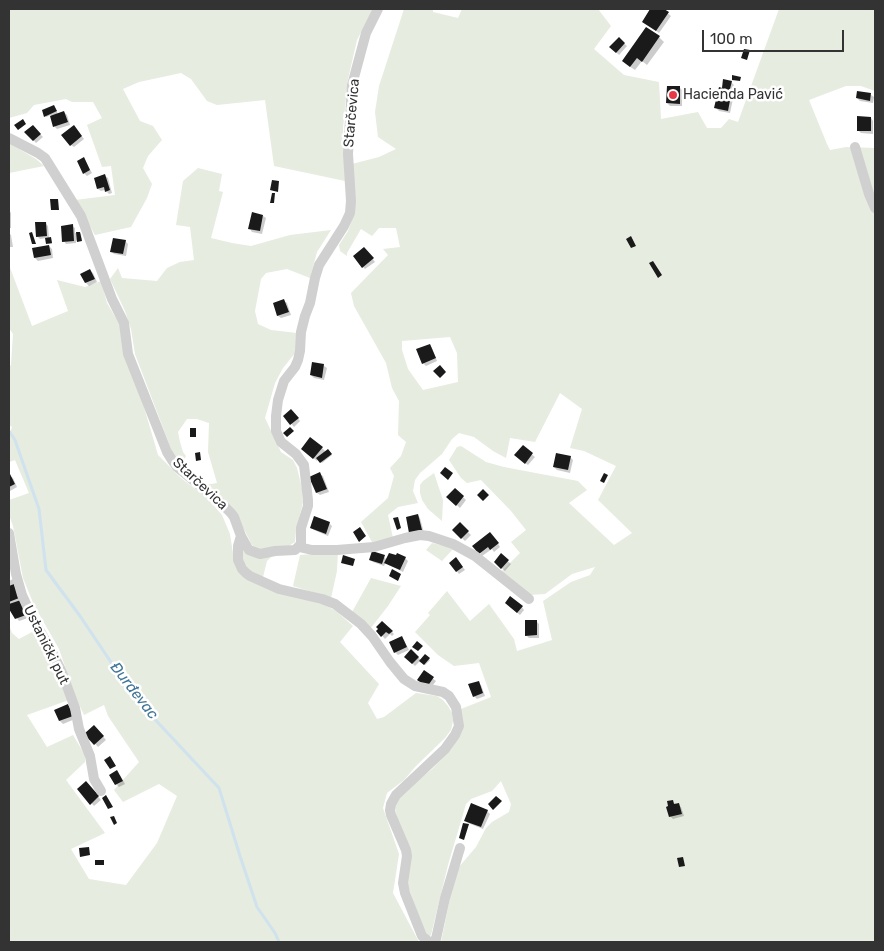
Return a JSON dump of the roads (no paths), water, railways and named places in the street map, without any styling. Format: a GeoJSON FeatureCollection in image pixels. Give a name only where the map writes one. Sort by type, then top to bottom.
{"type":"FeatureCollection","features":[{"type":"Feature","properties":{"kind":"street","name":"Starčevica"},"geometry":{"type":"LineString","coordinates":[[9,138],[44,158],[81,216],[112,299],[124,323],[128,354],[167,452],[178,467],[215,497],[231,513],[247,547],[260,554],[297,549],[302,541],[301,528],[308,506],[304,465],[296,454],[279,439],[276,431],[278,400],[284,381],[298,360],[301,332],[319,265],[344,226],[350,213],[348,154],[352,85],[366,33],[378,9]]}},
{"type":"Feature","properties":{"kind":"street"},"geometry":{"type":"LineString","coordinates":[[855,147],[868,194],[875,208]]}},
{"type":"Feature","properties":{"kind":"street","name":"Ustanički put"},"geometry":{"type":"LineString","coordinates":[[9,533],[16,574],[22,595],[61,670],[75,708],[79,730],[90,756],[94,779],[101,791]]}},
{"type":"Feature","properties":{"kind":"street"},"geometry":{"type":"LineString","coordinates":[[299,547],[312,550],[337,550],[374,546],[420,535],[429,536],[453,544],[475,556],[529,599]]}},
{"type":"Feature","properties":{"kind":"street"},"geometry":{"type":"LineString","coordinates":[[241,536],[238,546],[238,560],[246,573],[279,589],[322,598],[335,604],[361,624],[404,679],[415,686],[443,692],[449,696],[456,707],[459,726],[456,735],[445,749],[396,795],[390,810],[407,856],[403,883],[405,893],[422,936],[431,942],[436,939],[445,898],[460,848]]}},
{"type":"Feature","properties":{"kind":"waterway","name":"Đurđevac"},"geometry":{"type":"LineString","coordinates":[[9,431],[15,440],[39,509],[46,570],[80,616],[135,698],[219,788],[257,907],[279,942]]}},
{"type":"Feature","properties":{"kind":"place","name":"Hacienda Pavić"},"geometry":{"type":"Point","coordinates":[673,95]}}]}
